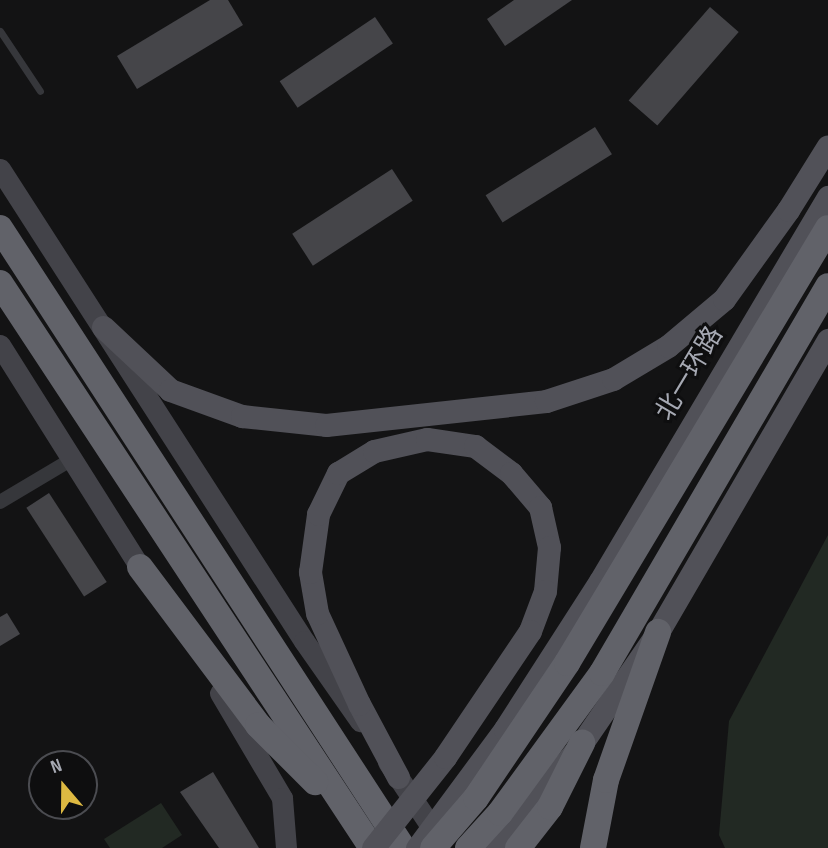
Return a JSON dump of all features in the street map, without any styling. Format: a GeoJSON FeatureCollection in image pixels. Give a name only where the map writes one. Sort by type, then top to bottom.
{"type":"FeatureCollection","features":[{"type":"Feature","properties":{"kind":"highway"},"geometry":{"type":"LineString","coordinates":[[0,228],[403,848]]}},
{"type":"Feature","properties":{"kind":"highway"},"geometry":{"type":"LineString","coordinates":[[433,848],[476,798],[567,663],[828,228]]}},
{"type":"Feature","properties":{"kind":"highway"},"geometry":{"type":"LineString","coordinates":[[0,283],[372,848]]}},
{"type":"Feature","properties":{"kind":"highway"},"geometry":{"type":"LineString","coordinates":[[468,848],[500,813],[602,673],[828,286]]}},
{"type":"Feature","properties":{"kind":"highway"},"geometry":{"type":"LineString","coordinates":[[140,567],[258,725],[356,822]]}},
{"type":"Feature","properties":{"kind":"highway"},"geometry":{"type":"LineString","coordinates":[[593,848],[606,780],[658,632]]}},
{"type":"Feature","properties":{"kind":"highway"},"geometry":{"type":"LineString","coordinates":[[519,848],[550,807],[582,743]]}},
{"type":"Feature","properties":{"kind":"main road"},"geometry":{"type":"LineString","coordinates":[[103,327],[170,390],[242,416],[326,425],[546,401],[613,379],[668,346],[724,299],[788,210],[828,146]]}},
{"type":"Feature","properties":{"kind":"main road"},"geometry":{"type":"LineString","coordinates":[[0,169],[304,640],[445,848]]}},
{"type":"Feature","properties":{"kind":"main road","name":"北一环路"},"geometry":{"type":"LineString","coordinates":[[417,848],[505,729],[600,580],[828,197]]}},
{"type":"Feature","properties":{"kind":"main road"},"geometry":{"type":"LineString","coordinates":[[494,848],[582,743],[658,632],[828,340]]}},
{"type":"Feature","properties":{"kind":"main road"},"geometry":{"type":"LineString","coordinates":[[0,345],[247,734],[282,798],[286,848]]}},
{"type":"Feature","properties":{"kind":"main road"},"geometry":{"type":"LineString","coordinates":[[372,848],[445,757],[530,631],[544,591],[549,547],[540,507],[511,473],[475,446],[427,439],[374,452],[338,474],[318,514],[310,572],[317,613],[359,704],[398,777]]}},
{"type":"Feature","properties":{"kind":"street"},"geometry":{"type":"LineString","coordinates":[[0,502],[72,459]]}},
{"type":"Feature","properties":{"kind":"lane"},"geometry":{"type":"LineString","coordinates":[[0,31],[40,91]]}},
{"type":"Feature","properties":{"kind":"shaded area"},"geometry":{"type":"Polygon","coordinates":[[[828,535],[828,848],[725,848],[719,835],[729,721],[828,535]]]}},
{"type":"Feature","properties":{"kind":"shaded area"},"geometry":{"type":"Polygon","coordinates":[[[161,803],[182,835],[162,848],[110,848],[104,839],[161,803]]]}},
{"type":"Feature","properties":{"kind":"building"},"geometry":{"type":"Polygon","coordinates":[[[210,0],[228,0],[243,25],[137,89],[117,56],[210,0]]]}},
{"type":"Feature","properties":{"kind":"building"},"geometry":{"type":"Polygon","coordinates":[[[514,0],[572,0],[505,46],[487,19],[514,0]]]}},
{"type":"Feature","properties":{"kind":"building"},"geometry":{"type":"Polygon","coordinates":[[[710,7],[739,32],[657,126],[629,101],[710,7]]]}},
{"type":"Feature","properties":{"kind":"building"},"geometry":{"type":"Polygon","coordinates":[[[375,17],[393,44],[298,108],[280,81],[375,17]]]}},
{"type":"Feature","properties":{"kind":"building"},"geometry":{"type":"Polygon","coordinates":[[[595,127],[612,154],[503,222],[486,195],[595,127]]]}},
{"type":"Feature","properties":{"kind":"building"},"geometry":{"type":"Polygon","coordinates":[[[392,169],[413,201],[313,266],[292,234],[392,169]]]}},
{"type":"Feature","properties":{"kind":"building"},"geometry":{"type":"Polygon","coordinates":[[[49,493],[107,582],[84,597],[26,508],[49,493]]]}},
{"type":"Feature","properties":{"kind":"building"},"geometry":{"type":"Polygon","coordinates":[[[7,613],[20,634],[0,646],[0,617],[7,613]]]}},
{"type":"Feature","properties":{"kind":"building"},"geometry":{"type":"Polygon","coordinates":[[[213,772],[259,848],[219,848],[180,792],[213,772]]]}}]}
